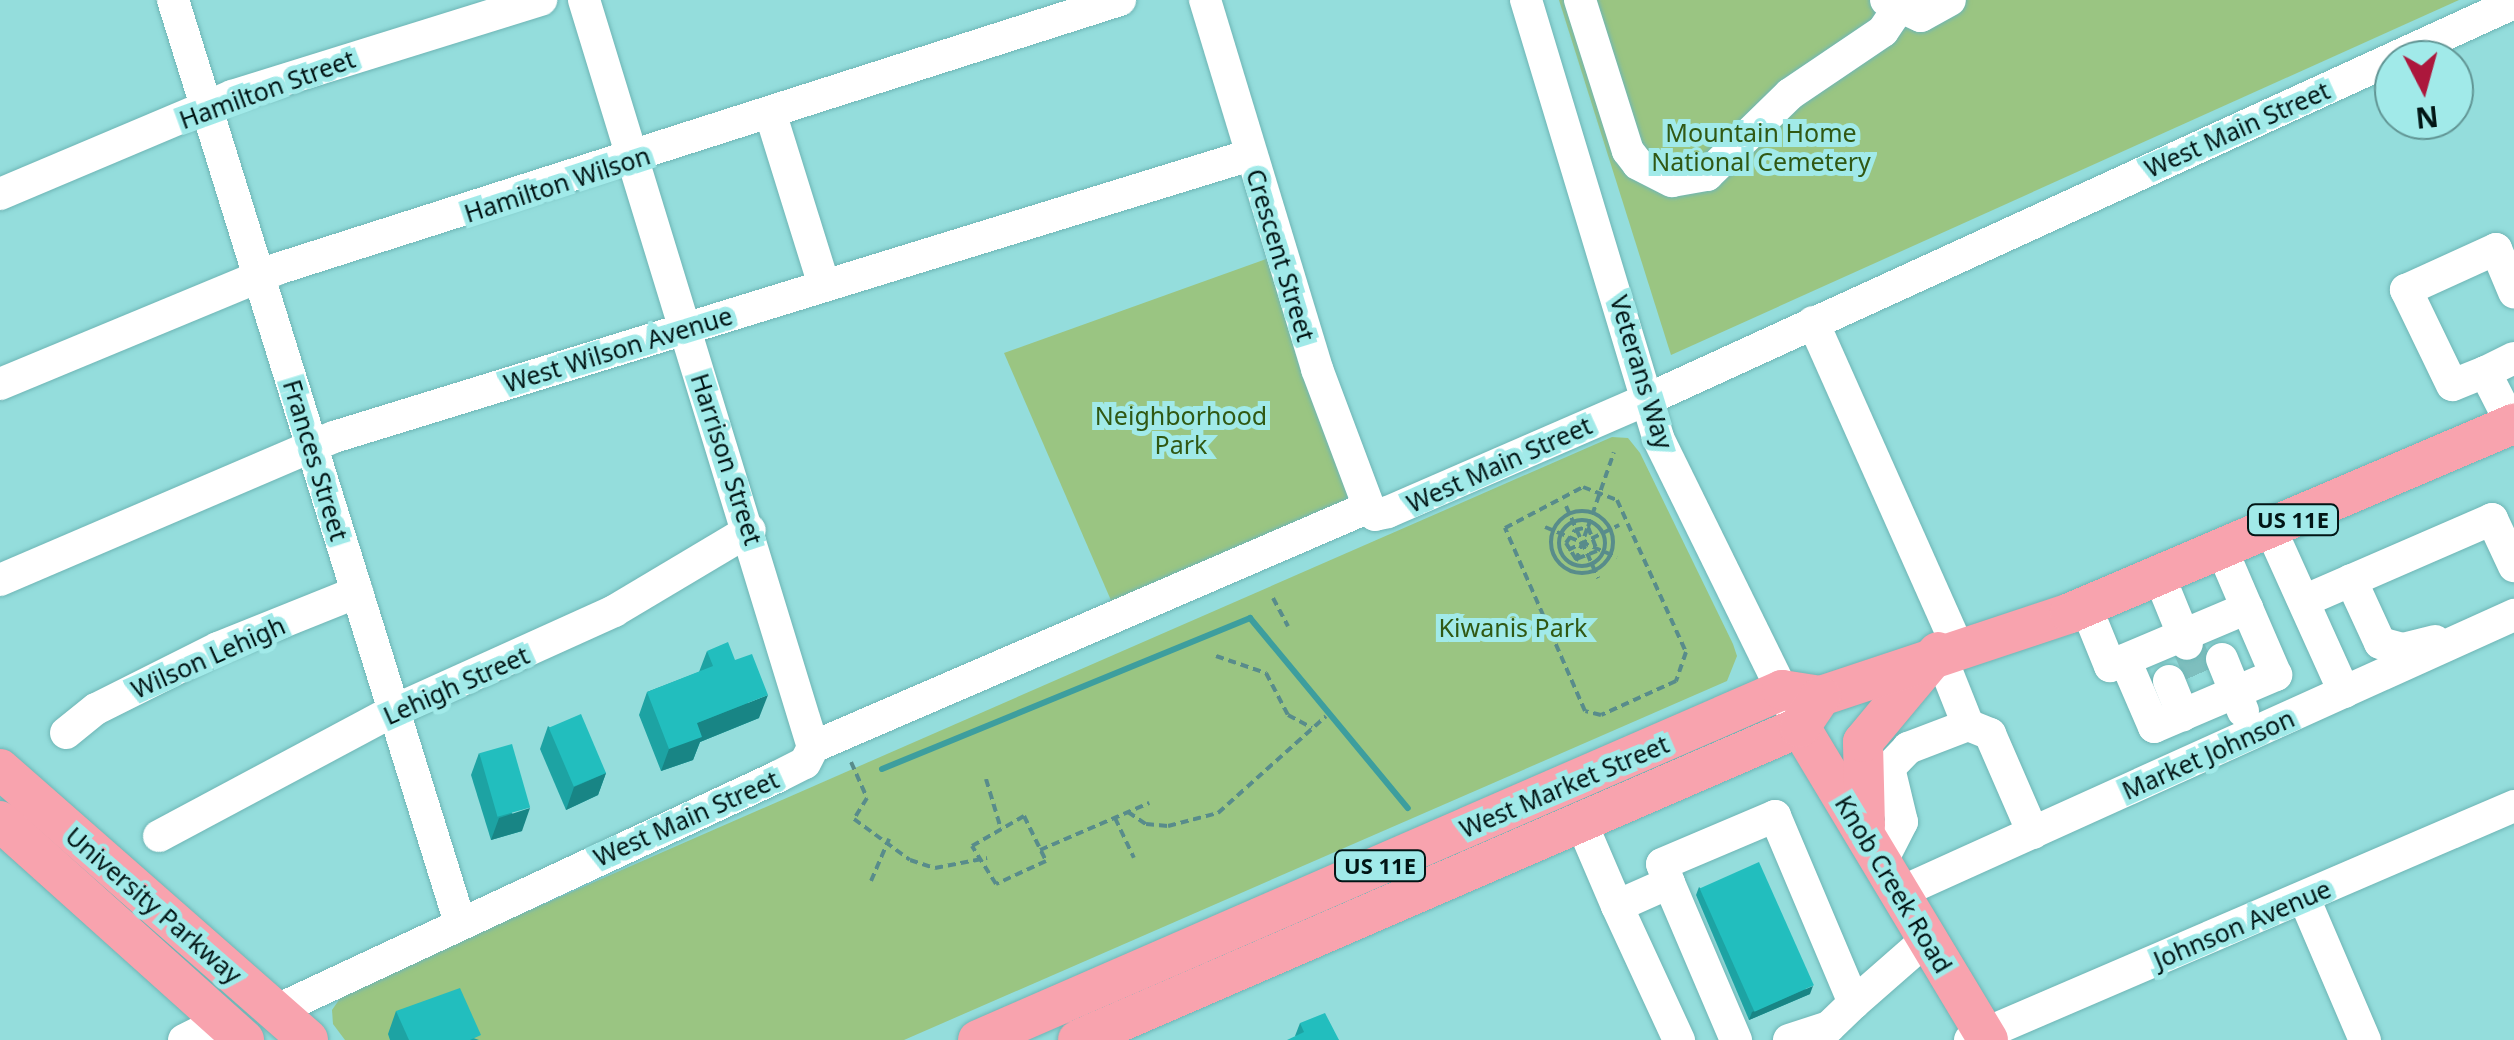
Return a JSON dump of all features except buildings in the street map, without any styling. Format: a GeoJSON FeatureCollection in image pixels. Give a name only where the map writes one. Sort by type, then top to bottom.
{"type":"FeatureCollection","features":[{"type":"Feature","properties":{"kind":"main road","name":"West Market Street"},"geometry":{"type":"LineString","coordinates":[[978,1040],[1801,704],[1948,649],[2086,606],[2160,578],[2513,426]]}},
{"type":"Feature","properties":{"kind":"main road"},"geometry":{"type":"LineString","coordinates":[[1883,863],[1860,749],[1948,649]]}},
{"type":"Feature","properties":{"kind":"main road","name":"West Market Street"},"geometry":{"type":"LineString","coordinates":[[1078,1040],[1581,822],[1801,704]]}},
{"type":"Feature","properties":{"kind":"main road","name":"Knob Creek Road"},"geometry":{"type":"LineString","coordinates":[[1801,704],[1883,863],[1981,1038]]}},
{"type":"Feature","properties":{"kind":"main road","name":"University Parkway"},"geometry":{"type":"LineString","coordinates":[[0,769],[308,1040]]}},
{"type":"Feature","properties":{"kind":"main road","name":"University Parkway"},"geometry":{"type":"LineString","coordinates":[[0,821],[234,1030]]}},
{"type":"Feature","properties":{"kind":"street","name":"Frances Street"},"geometry":{"type":"LineString","coordinates":[[172,0],[459,920]]}},
{"type":"Feature","properties":{"kind":"street","name":"Hamilton Street"},"geometry":{"type":"LineString","coordinates":[[0,194],[206,107],[541,0]]}},
{"type":"Feature","properties":{"kind":"street","name":"Harrison Street"},"geometry":{"type":"LineString","coordinates":[[584,0],[684,329],[750,530],[827,744]]}},
{"type":"Feature","properties":{"kind":"street","name":"Hamilton Wilson"},"geometry":{"type":"LineString","coordinates":[[0,384],[260,277],[1120,0]]}},
{"type":"Feature","properties":{"kind":"street","name":"Crescent Street"},"geometry":{"type":"LineString","coordinates":[[1206,0],[1317,370],[1369,506]]}},
{"type":"Feature","properties":{"kind":"street","name":"Veterans Way"},"geometry":{"type":"LineString","coordinates":[[1526,0],[1646,400],[1678,482],[1801,704]]}},
{"type":"Feature","properties":{"kind":"street"},"geometry":{"type":"LineString","coordinates":[[1580,0],[1628,151],[1638,164],[1672,181],[1707,175],[1790,94],[1883,32],[1892,5],[1920,16],[1950,0]]}},
{"type":"Feature","properties":{"kind":"street","name":"West Main Street"},"geometry":{"type":"LineString","coordinates":[[275,1011],[459,920],[777,777],[804,763],[827,744],[1369,506],[1374,515],[1388,512],[1646,400],[2514,3]]}},
{"type":"Feature","properties":{"kind":"street"},"geometry":{"type":"LineString","coordinates":[[770,112],[824,284]]}},
{"type":"Feature","properties":{"kind":"street","name":"West Wilson Avenue"},"geometry":{"type":"LineString","coordinates":[[0,580],[312,446],[824,284],[1250,155]]}},
{"type":"Feature","properties":{"kind":"street"},"geometry":{"type":"LineString","coordinates":[[2513,426],[2500,365],[2452,385],[2406,290],[2505,245],[2514,292]]}},
{"type":"Feature","properties":{"kind":"street"},"geometry":{"type":"LineString","coordinates":[[1813,322],[1948,649],[1968,725]]}},
{"type":"Feature","properties":{"kind":"street"},"geometry":{"type":"LineString","coordinates":[[2306,600],[2492,519],[2510,545]]}},
{"type":"Feature","properties":{"kind":"street","name":"Lehigh Street"},"geometry":{"type":"LineString","coordinates":[[158,836],[393,711],[614,611],[750,530]]}},
{"type":"Feature","properties":{"kind":"street"},"geometry":{"type":"LineString","coordinates":[[2272,530],[2344,692]]}},
{"type":"Feature","properties":{"kind":"street"},"geometry":{"type":"LineString","coordinates":[[2086,606],[2110,666],[2276,675],[2223,552]]}},
{"type":"Feature","properties":{"kind":"street"},"geometry":{"type":"LineString","coordinates":[[2160,578],[2186,669],[2170,770]]}},
{"type":"Feature","properties":{"kind":"street"},"geometry":{"type":"LineString","coordinates":[[2351,580],[2380,643],[2403,649],[2500,612],[2514,615]]}},
{"type":"Feature","properties":{"kind":"street","name":"Wilson Lehigh"},"geometry":{"type":"LineString","coordinates":[[66,733],[96,708],[218,648],[357,592]]}},
{"type":"Feature","properties":{"kind":"street"},"geometry":{"type":"LineString","coordinates":[[2186,669],[2247,608]]}},
{"type":"Feature","properties":{"kind":"street","name":"Market Johnson"},"geometry":{"type":"LineString","coordinates":[[1883,863],[2033,833],[2514,615]]}},
{"type":"Feature","properties":{"kind":"street"},"geometry":{"type":"LineString","coordinates":[[2186,669],[2254,732]]}},
{"type":"Feature","properties":{"kind":"street"},"geometry":{"type":"LineString","coordinates":[[1883,863],[1902,822],[1889,768],[1908,748],[1968,725],[1990,734],[2033,833]]}},
{"type":"Feature","properties":{"kind":"street","name":"Johnson Avenue"},"geometry":{"type":"LineString","coordinates":[[1981,1038],[2514,806]]}},
{"type":"Feature","properties":{"kind":"street"},"geometry":{"type":"LineString","coordinates":[[1736,1040],[1662,864],[1775,816],[1854,1004]]}},
{"type":"Feature","properties":{"kind":"street"},"geometry":{"type":"LineString","coordinates":[[1581,822],[1679,1040]]}},
{"type":"Feature","properties":{"kind":"street"},"geometry":{"type":"LineString","coordinates":[[1617,906],[1669,882]]}},
{"type":"Feature","properties":{"kind":"street"},"geometry":{"type":"LineString","coordinates":[[2304,898],[2365,1040]]}},
{"type":"Feature","properties":{"kind":"street"},"geometry":{"type":"LineString","coordinates":[[1790,1040],[1829,1027],[1926,940]]}},
{"type":"Feature","properties":{"kind":"street"},"geometry":{"type":"LineString","coordinates":[[1711,980],[1711,1040]]}},
{"type":"Feature","properties":{"kind":"street"},"geometry":{"type":"LineString","coordinates":[[184,1040],[234,1030]]}},
{"type":"Feature","properties":{"kind":"path"},"geometry":{"type":"LineString","coordinates":[[1567,578],[1583,544],[1614,452]]}},
{"type":"Feature","properties":{"kind":"path"},"geometry":{"type":"LineString","coordinates":[[1583,487],[1599,494],[1618,500],[1686,652],[1676,681],[1601,716],[1585,711],[1505,528],[1583,487]]}},
{"type":"Feature","properties":{"kind":"path"},"geometry":{"type":"LineString","coordinates":[[1566,506],[1596,575]]}},
{"type":"Feature","properties":{"kind":"path"},"geometry":{"type":"LineString","coordinates":[[1553,554],[1554,529],[1571,513],[1593,512]]}},
{"type":"Feature","properties":{"kind":"path"},"geometry":{"type":"LineString","coordinates":[[1593,512],[1614,555]]}},
{"type":"Feature","properties":{"kind":"path"},"geometry":{"type":"LineString","coordinates":[[1560,552],[1561,533],[1574,521],[1590,520],[1606,532]]}},
{"type":"Feature","properties":{"kind":"path"},"geometry":{"type":"LineString","coordinates":[[1544,556],[1583,544],[1618,525]]}},
{"type":"Feature","properties":{"kind":"path"},"geometry":{"type":"LineString","coordinates":[[1545,527],[1614,555]]}},
{"type":"Feature","properties":{"kind":"path"},"geometry":{"type":"LineString","coordinates":[[1574,565],[1568,537],[1577,529],[1588,528]]}},
{"type":"Feature","properties":{"kind":"path"},"geometry":{"type":"LineString","coordinates":[[1588,528],[1596,538],[1597,549],[1590,562]]}},
{"type":"Feature","properties":{"kind":"path"},"geometry":{"type":"LineString","coordinates":[[1574,565],[1590,562],[1604,551],[1606,532]]}},
{"type":"Feature","properties":{"kind":"path"},"geometry":{"type":"LineString","coordinates":[[1560,552],[1574,565]]}},
{"type":"Feature","properties":{"kind":"path"},"geometry":{"type":"LineString","coordinates":[[1553,554],[1596,575]]}},
{"type":"Feature","properties":{"kind":"path"},"geometry":{"type":"LineString","coordinates":[[1596,575],[1614,555]]}},
{"type":"Feature","properties":{"kind":"path"},"geometry":{"type":"LineString","coordinates":[[1272,598],[1288,626]]}},
{"type":"Feature","properties":{"kind":"path"},"geometry":{"type":"LineString","coordinates":[[1216,656],[1266,673],[1288,715],[1312,728]]}},
{"type":"Feature","properties":{"kind":"path"},"geometry":{"type":"LineString","coordinates":[[1128,812],[1146,824],[1168,826],[1218,813],[1326,716]]}},
{"type":"Feature","properties":{"kind":"path"},"geometry":{"type":"LineString","coordinates":[[827,744],[867,798],[854,818],[889,839],[910,860],[936,868],[984,859]]}},
{"type":"Feature","properties":{"kind":"path"},"geometry":{"type":"LineString","coordinates":[[986,779],[1001,829]]}},
{"type":"Feature","properties":{"kind":"path"},"geometry":{"type":"LineString","coordinates":[[1040,850],[1149,803]]}},
{"type":"Feature","properties":{"kind":"path"},"geometry":{"type":"LineString","coordinates":[[1024,816],[1040,850],[1046,862],[996,884],[984,859],[972,846],[1024,816]]}},
{"type":"Feature","properties":{"kind":"path"},"geometry":{"type":"LineString","coordinates":[[1115,818],[1134,858]]}},
{"type":"Feature","properties":{"kind":"path"},"geometry":{"type":"LineString","coordinates":[[870,880],[889,839]]}},
{"type":"Feature","properties":{"kind":"green space","name":"Mountain Home National Cemetery"},"geometry":{"type":"Polygon","coordinates":[[[1559,0],[2459,0],[1671,355],[1559,0]]]}},
{"type":"Feature","properties":{"kind":"green space","name":"Neighborhood Park"},"geometry":{"type":"Polygon","coordinates":[[[1269,258],[1349,499],[1113,605],[1004,353],[1269,258]]]}},
{"type":"Feature","properties":{"kind":"green space","name":"Kiwanis Park"},"geometry":{"type":"Polygon","coordinates":[[[1612,437],[1628,438],[1640,453],[1733,644],[1737,656],[1727,681],[904,1040],[345,1040],[333,1024],[332,1010],[345,991],[1612,437]]]}},
{"type":"Feature","properties":{"kind":"waterway"},"geometry":{"type":"LineString","coordinates":[[882,769],[1250,618],[1408,808]]}},
{"type":"Feature","properties":{"kind":"tunnel"},"geometry":{"type":"LineString","coordinates":[[2187,644],[2205,685]]}}]}
